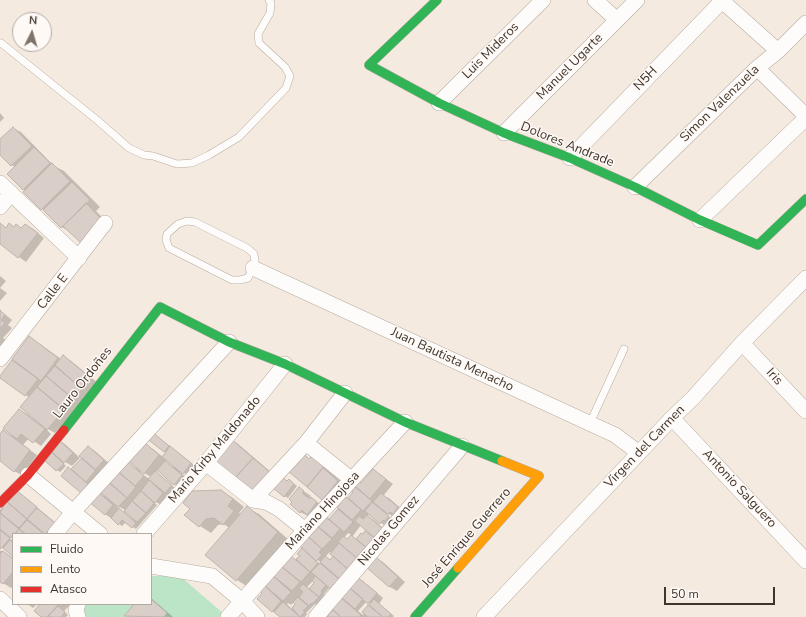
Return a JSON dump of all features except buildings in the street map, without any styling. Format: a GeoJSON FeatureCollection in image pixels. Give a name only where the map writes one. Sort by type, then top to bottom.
{"type":"FeatureCollection","features":[{"type":"Feature","properties":{"kind":"street","name":"Dolores Andrade"},"geometry":{"type":"LineString","coordinates":[[437,0],[369,65],[439,103],[504,133],[570,158],[635,187],[700,220],[758,246],[806,199]]}},
{"type":"Feature","properties":{"kind":"street","name":"Luis Mideros"},"geometry":{"type":"LineString","coordinates":[[439,103],[543,0]]}},
{"type":"Feature","properties":{"kind":"street"},"geometry":{"type":"LineString","coordinates":[[595,0],[616,20]]}},
{"type":"Feature","properties":{"kind":"street","name":"Manuel Ugarte"},"geometry":{"type":"LineString","coordinates":[[504,133],[637,0]]}},
{"type":"Feature","properties":{"kind":"street"},"geometry":{"type":"LineString","coordinates":[[722,0],[778,51]]}},
{"type":"Feature","properties":{"kind":"street","name":"N5H"},"geometry":{"type":"LineString","coordinates":[[570,158],[722,0]]}},
{"type":"Feature","properties":{"kind":"street","name":"Simon Valenzuela"},"geometry":{"type":"LineString","coordinates":[[635,187],[757,68],[778,51],[806,23]]}},
{"type":"Feature","properties":{"kind":"street"},"geometry":{"type":"LineString","coordinates":[[700,220],[806,117],[757,68]]}},
{"type":"Feature","properties":{"kind":"street"},"geometry":{"type":"LineString","coordinates":[[0,206],[5,188],[80,258]]}},
{"type":"Feature","properties":{"kind":"street","name":"Calle E"},"geometry":{"type":"LineString","coordinates":[[0,359],[105,224]]}},
{"type":"Feature","properties":{"kind":"street","name":"Juan Bautista Menacho"},"geometry":{"type":"LineString","coordinates":[[257,270],[590,423],[614,435],[639,453]]}},
{"type":"Feature","properties":{"kind":"street","name":"Virgen del Carmen"},"geometry":{"type":"LineString","coordinates":[[484,617],[672,418],[693,398],[742,343],[806,278]]}},
{"type":"Feature","properties":{"kind":"street","name":"Lauro Ordoñes"},"geometry":{"type":"LineString","coordinates":[[0,503],[28,475],[160,307],[229,342]]}},
{"type":"Feature","properties":{"kind":"street"},"geometry":{"type":"LineString","coordinates":[[55,533],[229,342],[285,364],[405,422],[462,446]]}},
{"type":"Feature","properties":{"kind":"street","name":"Iris"},"geometry":{"type":"LineString","coordinates":[[742,343],[806,411]]}},
{"type":"Feature","properties":{"kind":"street","name":"Mario Kirby Maldonado"},"geometry":{"type":"LineString","coordinates":[[145,533],[206,463],[285,364]]}},
{"type":"Feature","properties":{"kind":"street"},"geometry":{"type":"LineString","coordinates":[[253,500],[306,443],[345,393]]}},
{"type":"Feature","properties":{"kind":"street","name":"Antonio Salguero"},"geometry":{"type":"LineString","coordinates":[[672,418],[806,561]]}},
{"type":"Feature","properties":{"kind":"street","name":"Mariano Hinojosa"},"geometry":{"type":"LineString","coordinates":[[228,617],[305,530],[405,422]]}},
{"type":"Feature","properties":{"kind":"street"},"geometry":{"type":"LineString","coordinates":[[306,443],[352,479]]}},
{"type":"Feature","properties":{"kind":"street","name":"José Enrique Guerrero"},"geometry":{"type":"LineString","coordinates":[[415,617],[539,476],[462,446]]}},
{"type":"Feature","properties":{"kind":"street","name":"Nicolas Gomez"},"geometry":{"type":"LineString","coordinates":[[316,617],[462,446]]}},
{"type":"Feature","properties":{"kind":"street"},"geometry":{"type":"LineString","coordinates":[[206,463],[253,500],[266,502],[279,509],[305,530]]}},
{"type":"Feature","properties":{"kind":"street"},"geometry":{"type":"LineString","coordinates":[[28,475],[99,533]]}},
{"type":"Feature","properties":{"kind":"street"},"geometry":{"type":"LineString","coordinates":[[152,566],[212,576],[242,601],[258,617]]}},
{"type":"Feature","properties":{"kind":"street"},"geometry":{"type":"LineString","coordinates":[[0,599],[19,617]]}},
{"type":"Feature","properties":{"kind":"street"},"geometry":{"type":"LineString","coordinates":[[78,605],[76,610],[78,617]]}},
{"type":"Feature","properties":{"kind":"lane"},"geometry":{"type":"LineString","coordinates":[[1,43],[97,120],[128,148],[144,155],[153,156],[177,164],[192,163],[209,155],[239,137],[286,88],[290,76],[285,67],[260,43],[258,34],[270,13],[271,3],[269,0]]}},
{"type":"Feature","properties":{"kind":"lane"},"geometry":{"type":"LineString","coordinates":[[187,221],[195,222],[248,248],[254,254],[257,270],[248,278],[232,280],[168,248],[166,240],[167,234],[178,224],[187,221]]}},
{"type":"Feature","properties":{"kind":"lane"},"geometry":{"type":"LineString","coordinates":[[590,423],[624,349]]}},
{"type":"Feature","properties":{"kind":"green space"},"geometry":{"type":"Polygon","coordinates":[[[152,576],[180,576],[224,614],[221,617],[85,617],[80,612],[86,605],[152,605],[152,576]]]}},
{"type":"Feature","properties":{"kind":"traffic: fast"},"geometry":{"type":"LineString","coordinates":[[437,0],[369,65],[439,103],[504,133],[570,158],[635,187],[700,220],[758,245],[806,199]]}},
{"type":"Feature","properties":{"kind":"traffic: fast"},"geometry":{"type":"LineString","coordinates":[[64,430],[160,307],[229,342],[285,364],[405,422],[502,461]]}},
{"type":"Feature","properties":{"kind":"traffic: fast"},"geometry":{"type":"LineString","coordinates":[[415,617],[458,568]]}},
{"type":"Feature","properties":{"kind":"traffic: slow"},"geometry":{"type":"LineString","coordinates":[[458,568],[539,476],[502,461]]}},
{"type":"Feature","properties":{"kind":"traffic: jam"},"geometry":{"type":"LineString","coordinates":[[0,503],[28,475],[64,430]]}}]}
